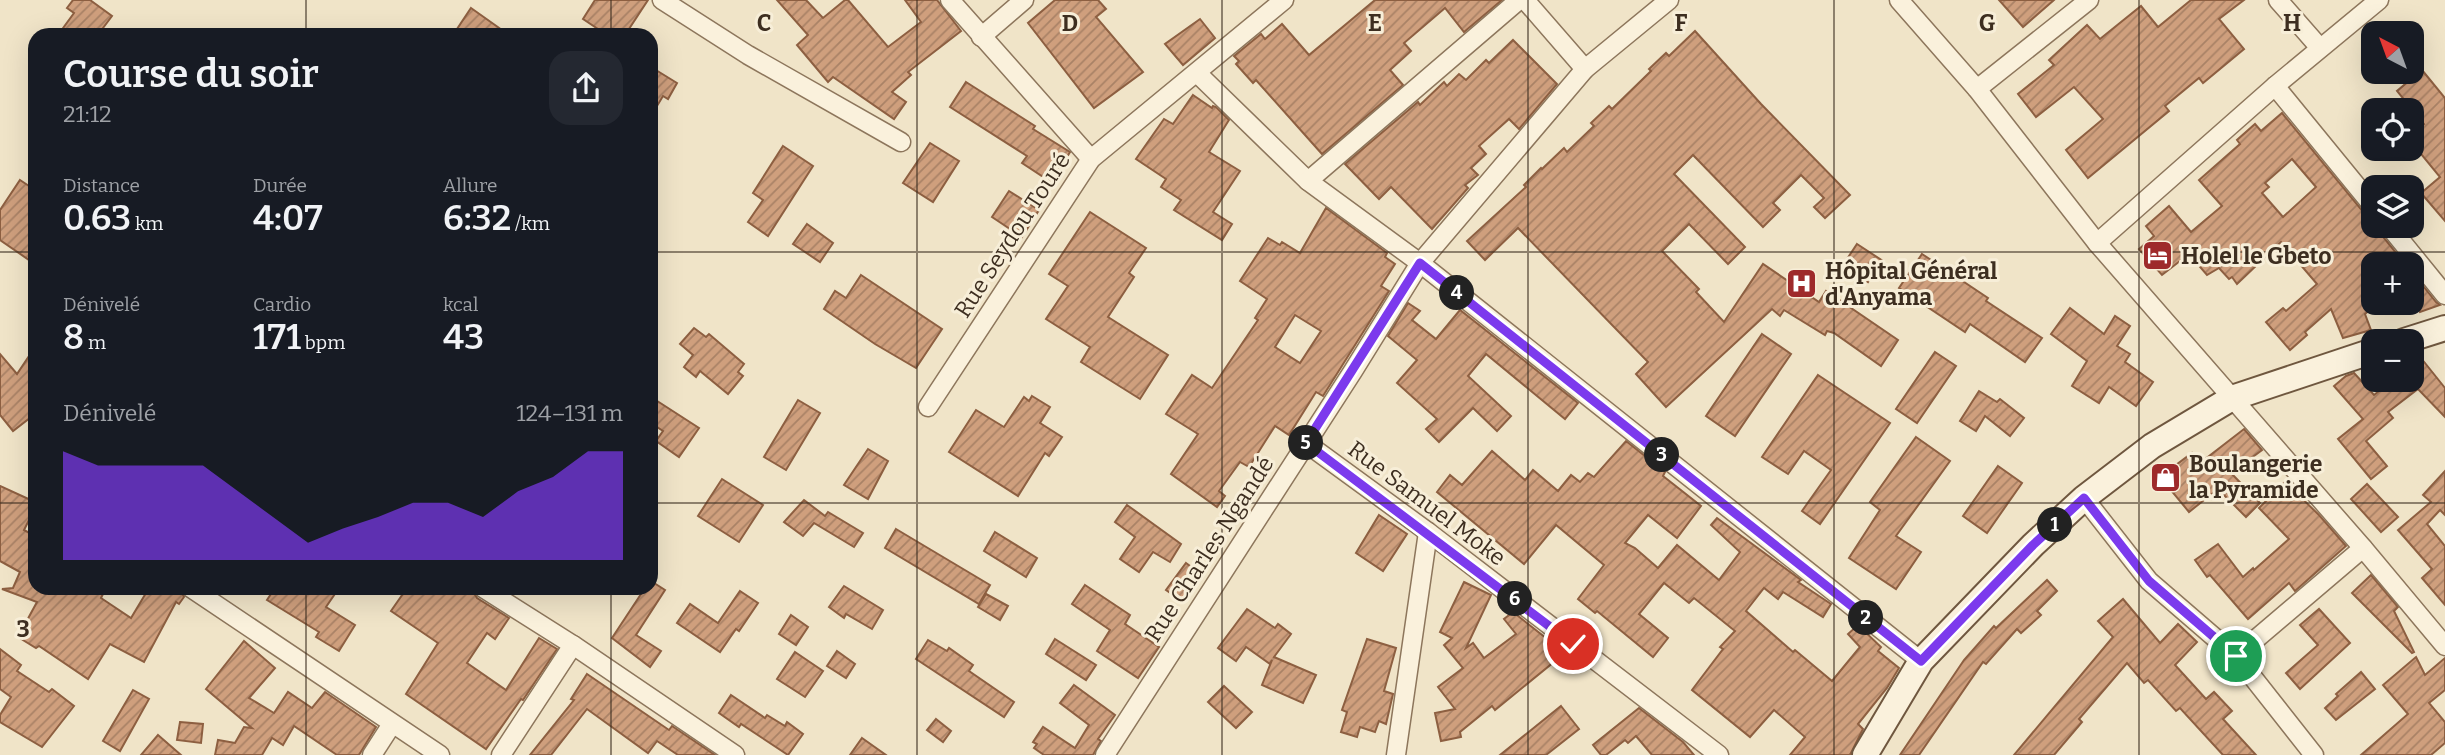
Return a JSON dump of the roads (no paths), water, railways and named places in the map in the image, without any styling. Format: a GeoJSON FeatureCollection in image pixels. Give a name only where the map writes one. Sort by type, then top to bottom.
{"type":"FeatureCollection","features":[{"type":"Feature","properties":{"kind":"street"},"geometry":{"type":"LineString","coordinates":[[662,0],[748,55],[901,142]]}},
{"type":"Feature","properties":{"kind":"street"},"geometry":{"type":"LineString","coordinates":[[950,0],[1091,159]]}},
{"type":"Feature","properties":{"kind":"street"},"geometry":{"type":"LineString","coordinates":[[981,37],[1024,0]]}},
{"type":"Feature","properties":{"kind":"street","name":"Rue Seydou Touré"},"geometry":{"type":"LineString","coordinates":[[928,407],[1091,159],[1198,74],[1284,0]]}},
{"type":"Feature","properties":{"kind":"street"},"geometry":{"type":"LineString","coordinates":[[1308,181],[1518,0]]}},
{"type":"Feature","properties":{"kind":"street"},"geometry":{"type":"LineString","coordinates":[[1525,0],[1585,69]]}},
{"type":"Feature","properties":{"kind":"street","name":"Rue Charles Ngandé"},"geometry":{"type":"LineString","coordinates":[[1105,755],[1420,263],[1585,69],[1669,0]]}},
{"type":"Feature","properties":{"kind":"street"},"geometry":{"type":"LineString","coordinates":[[1899,0],[1977,89],[2097,243],[2445,646]]}},
{"type":"Feature","properties":{"kind":"street"},"geometry":{"type":"LineString","coordinates":[[1977,89],[2088,0]]}},
{"type":"Feature","properties":{"kind":"street"},"geometry":{"type":"LineString","coordinates":[[2278,0],[2320,48]]}},
{"type":"Feature","properties":{"kind":"street"},"geometry":{"type":"LineString","coordinates":[[2097,243],[2275,86],[2379,0]]}},
{"type":"Feature","properties":{"kind":"street"},"geometry":{"type":"LineString","coordinates":[[1198,74],[1308,181],[1420,263],[1921,661]]}},
{"type":"Feature","properties":{"kind":"street"},"geometry":{"type":"LineString","coordinates":[[2275,86],[2361,191]]}},
{"type":"Feature","properties":{"kind":"street"},"geometry":{"type":"LineString","coordinates":[[2399,238],[2445,295]]}},
{"type":"Feature","properties":{"kind":"street"},"geometry":{"type":"LineString","coordinates":[[2424,334],[2445,328]]}},
{"type":"Feature","properties":{"kind":"street"},"geometry":{"type":"LineString","coordinates":[[1865,755],[1921,661],[2033,545],[2084,498],[2152,446],[2232,398],[2361,355]]}},
{"type":"Feature","properties":{"kind":"street","name":"Rue Samuel Moke"},"geometry":{"type":"LineString","coordinates":[[1306,443],[1428,532],[1719,755]]}},
{"type":"Feature","properties":{"kind":"street"},"geometry":{"type":"LineString","coordinates":[[2084,498],[2149,581],[2236,656],[2314,755]]}},
{"type":"Feature","properties":{"kind":"street"},"geometry":{"type":"LineString","coordinates":[[1396,755],[1428,532]]}},
{"type":"Feature","properties":{"kind":"street"},"geometry":{"type":"LineString","coordinates":[[2236,656],[2363,548]]}},
{"type":"Feature","properties":{"kind":"street"},"geometry":{"type":"LineString","coordinates":[[201,595],[440,755]]}},
{"type":"Feature","properties":{"kind":"street"},"geometry":{"type":"LineString","coordinates":[[494,595],[735,755]]}},
{"type":"Feature","properties":{"kind":"street"},"geometry":{"type":"LineString","coordinates":[[500,755],[573,645]]}},
{"type":"Feature","properties":{"kind":"street"},"geometry":{"type":"LineString","coordinates":[[372,755],[393,724]]}},
{"type":"Feature","properties":{"kind":"place","name":"Holel le Gbeto"},"geometry":{"type":"Point","coordinates":[2158,256]}},
{"type":"Feature","properties":{"kind":"place","name":"Hôpital Général d'Anyama"},"geometry":{"type":"Point","coordinates":[1802,284]}},
{"type":"Feature","properties":{"kind":"place","name":"Boulangerie la Pyramide"},"geometry":{"type":"Point","coordinates":[2166,477]}}]}
